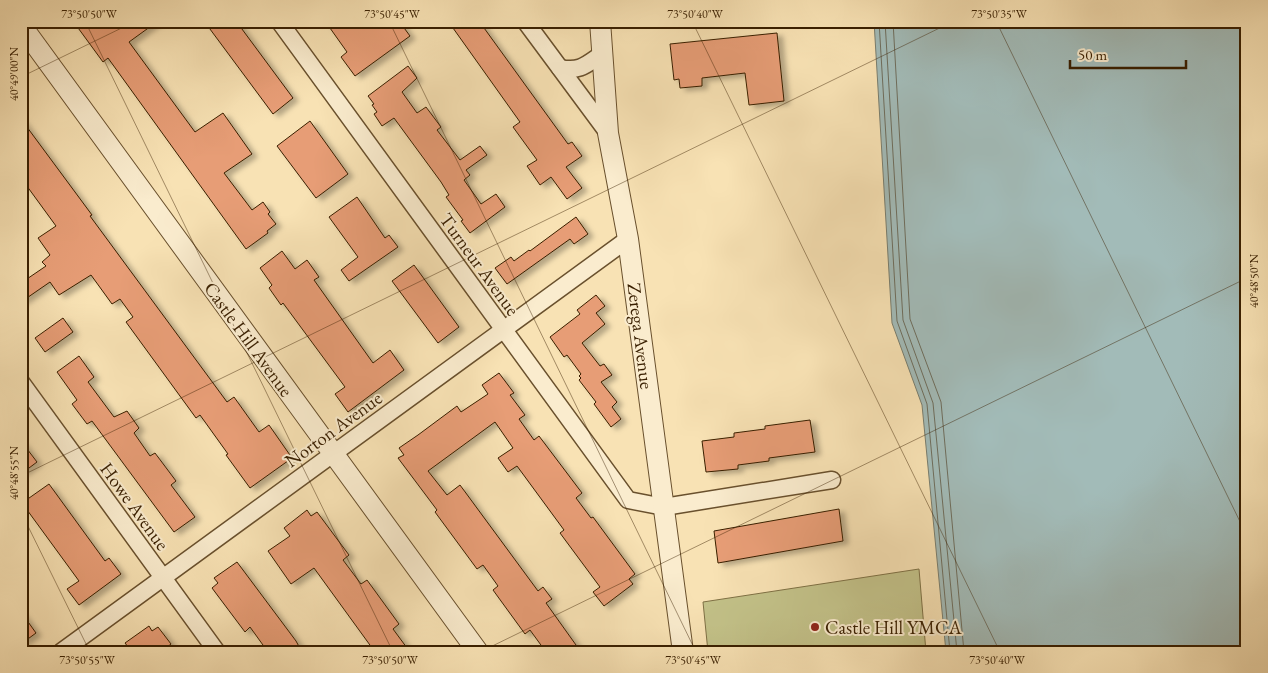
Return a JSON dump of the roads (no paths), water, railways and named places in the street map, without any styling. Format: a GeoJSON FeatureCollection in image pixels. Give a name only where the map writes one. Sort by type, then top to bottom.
{"type":"FeatureCollection","features":[{"type":"Feature","properties":{"kind":"street","name":"Turneur Avenue"},"geometry":{"type":"LineString","coordinates":[[279,21],[628,500],[664,507]]}},
{"type":"Feature","properties":{"kind":"street"},"geometry":{"type":"LineString","coordinates":[[525,21],[608,134]]}},
{"type":"Feature","properties":{"kind":"street","name":"Zerega Avenue"},"geometry":{"type":"LineString","coordinates":[[600,21],[608,134],[628,239],[683,652]]}},
{"type":"Feature","properties":{"kind":"street","name":"Castle Hill Avenue"},"geometry":{"type":"LineString","coordinates":[[21,25],[478,652]]}},
{"type":"Feature","properties":{"kind":"street"},"geometry":{"type":"LineString","coordinates":[[560,68],[580,69],[602,54]]}},
{"type":"Feature","properties":{"kind":"street","name":"Norton Avenue"},"geometry":{"type":"LineString","coordinates":[[61,652],[628,239]]}},
{"type":"Feature","properties":{"kind":"street","name":"Howe Avenue"},"geometry":{"type":"LineString","coordinates":[[21,382],[217,652]]}},
{"type":"Feature","properties":{"kind":"street"},"geometry":{"type":"LineString","coordinates":[[664,507],[832,480]]}},
{"type":"Feature","properties":{"kind":"water"},"geometry":{"type":"Polygon","coordinates":[[[874,21],[1247,21],[1247,652],[946,652],[922,405],[892,323],[874,21]]]}},
{"type":"Feature","properties":{"kind":"place","name":"Castle Hill YMCA"},"geometry":{"type":"Point","coordinates":[815,627]}}]}
